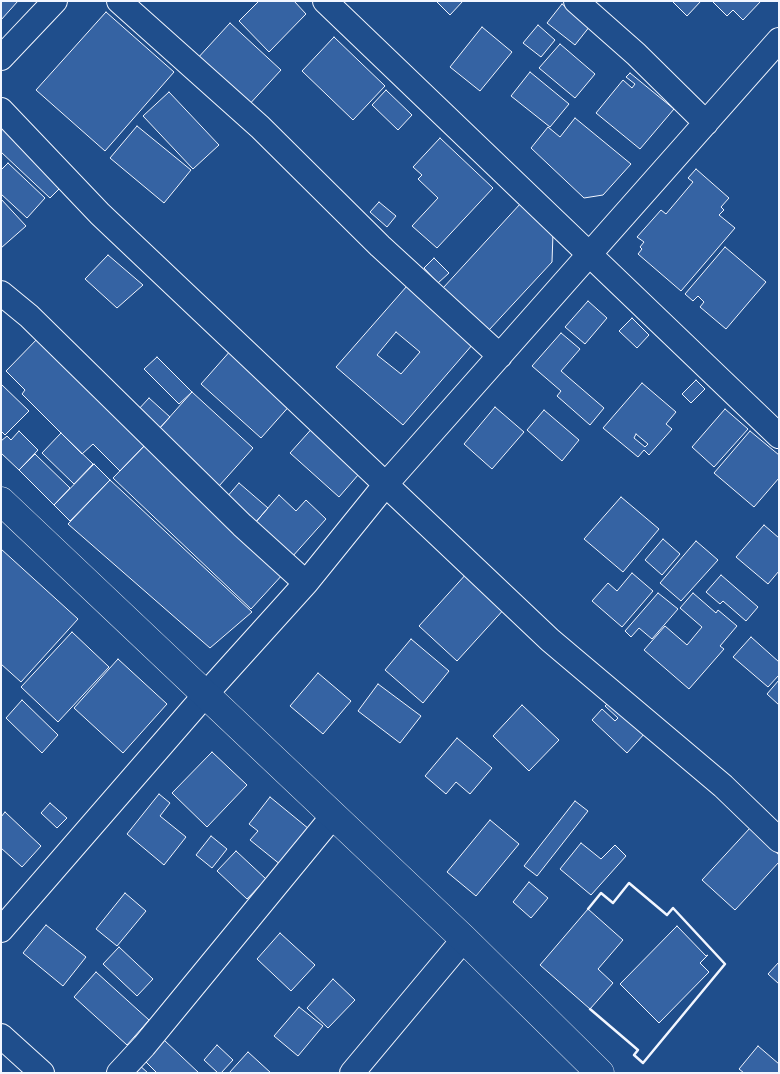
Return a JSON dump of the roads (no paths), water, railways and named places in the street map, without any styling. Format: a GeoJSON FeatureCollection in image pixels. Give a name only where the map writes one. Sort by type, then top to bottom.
{"type":"FeatureCollection","features":[{"type":"Feature","properties":{"kind":"street"},"geometry":{"type":"LineString","coordinates":[[1,58],[55,1]]}},
{"type":"Feature","properties":{"kind":"street"},"geometry":{"type":"LineString","coordinates":[[118,1],[260,127],[380,246],[500,356]]}},
{"type":"Feature","properties":{"kind":"street"},"geometry":{"type":"LineString","coordinates":[[325,1],[779,436]]}},
{"type":"Feature","properties":{"kind":"street"},"geometry":{"type":"LineString","coordinates":[[576,1],[636,54],[706,122]]}},
{"type":"Feature","properties":{"kind":"street"},"geometry":{"type":"LineString","coordinates":[[1,930],[205,695],[306,583],[386,484],[779,40]]}},
{"type":"Feature","properties":{"kind":"street"},"geometry":{"type":"LineString","coordinates":[[1,110],[100,214],[550,640],[723,786],[779,840]]}},
{"type":"Feature","properties":{"kind":"street"},"geometry":{"type":"LineString","coordinates":[[1,292],[36,323],[242,525],[306,583]]}},
{"type":"Feature","properties":{"kind":"street"},"geometry":{"type":"LineString","coordinates":[[1,501],[464,939],[600,1073]]}},
{"type":"Feature","properties":{"kind":"street"},"geometry":{"type":"LineString","coordinates":[[119,1073],[144,1046],[333,816]]}},
{"type":"Feature","properties":{"kind":"street"},"geometry":{"type":"LineString","coordinates":[[352,1073],[464,939]]}},
{"type":"Feature","properties":{"kind":"street"},"geometry":{"type":"LineString","coordinates":[[1,1036],[42,1073]]}}]}
